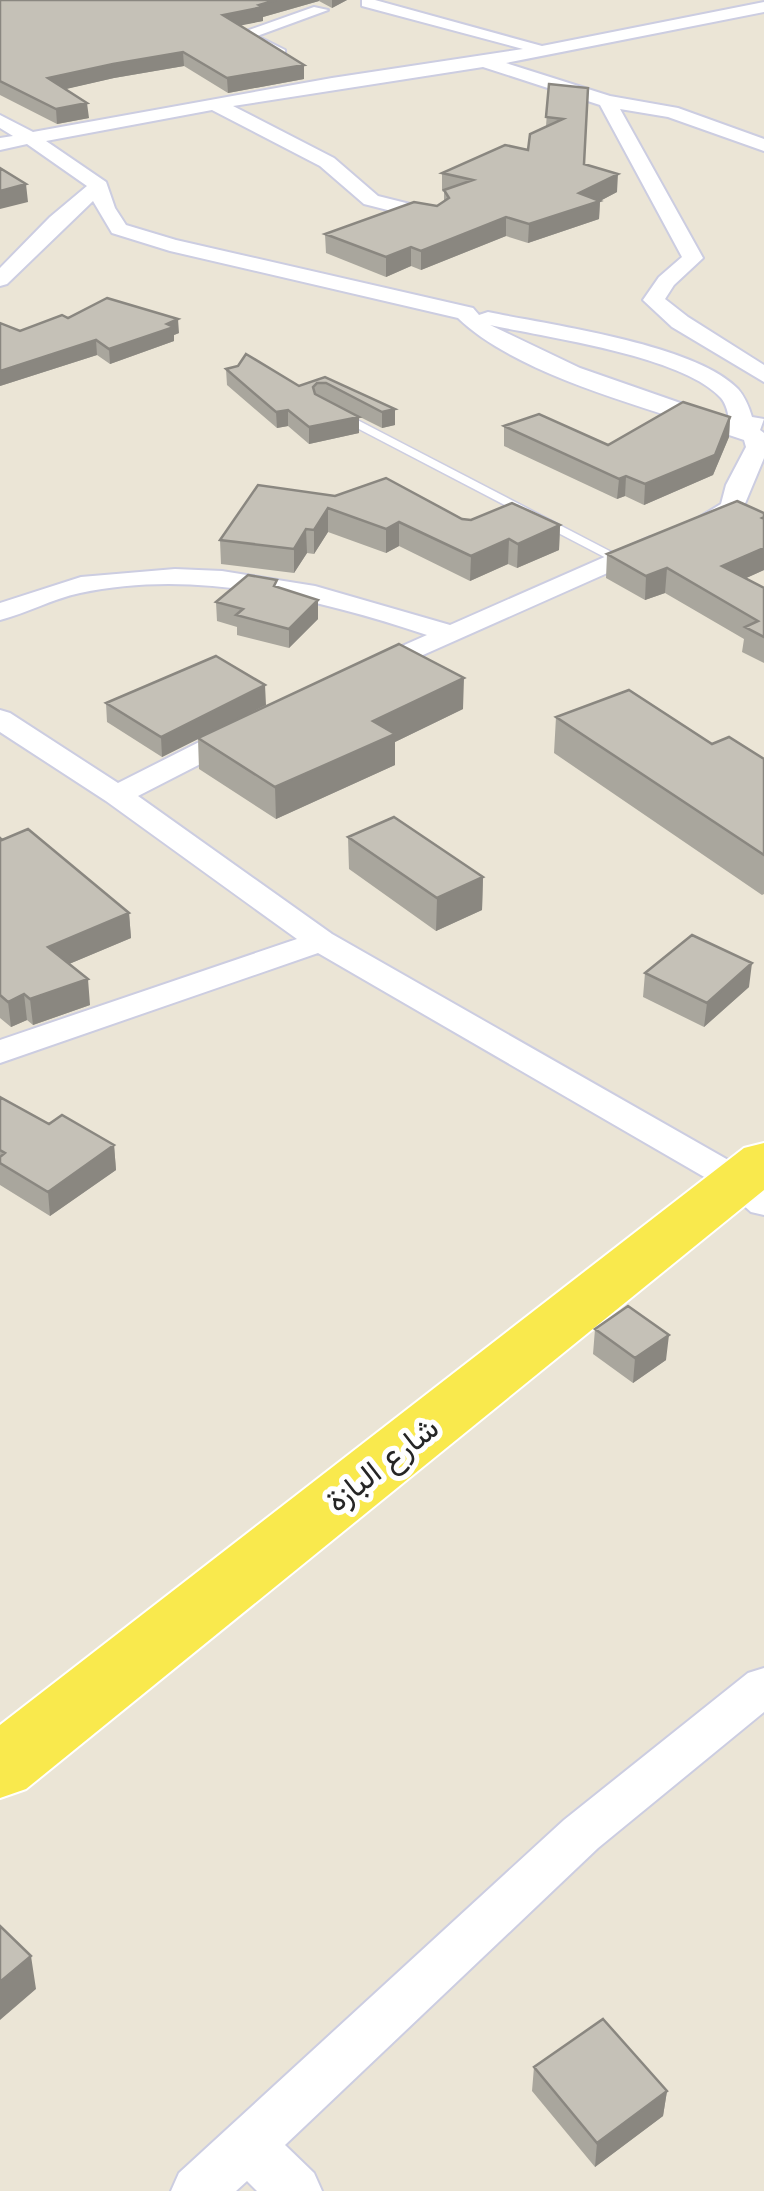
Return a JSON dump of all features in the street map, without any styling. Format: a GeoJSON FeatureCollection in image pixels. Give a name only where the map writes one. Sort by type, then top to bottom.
{"type":"FeatureCollection","features":[{"type":"Feature","properties":{"kind":"main road","name":"شارع البازة"},"geometry":{"type":"LineString","coordinates":[[0,1766],[755,1182]]}},
{"type":"Feature","properties":{"kind":"street"},"geometry":{"type":"LineString","coordinates":[[720,0],[736,12]]}},
{"type":"Feature","properties":{"kind":"street"},"geometry":{"type":"LineString","coordinates":[[275,3],[320,10]]}},
{"type":"Feature","properties":{"kind":"street"},"geometry":{"type":"LineString","coordinates":[[332,83],[243,34],[320,10],[361,4],[545,50]]}},
{"type":"Feature","properties":{"kind":"street"},"geometry":{"type":"LineString","coordinates":[[0,144],[332,83],[485,62],[764,6]]}},
{"type":"Feature","properties":{"kind":"street"},"geometry":{"type":"LineString","coordinates":[[485,62],[606,102],[672,112],[764,146]]}},
{"type":"Feature","properties":{"kind":"street"},"geometry":{"type":"LineString","coordinates":[[606,102],[693,258],[666,280],[654,300],[680,322],[764,374]]}},
{"type":"Feature","properties":{"kind":"street"},"geometry":{"type":"LineString","coordinates":[[214,104],[327,162],[371,200],[435,216]]}},
{"type":"Feature","properties":{"kind":"street"},"geometry":{"type":"LineString","coordinates":[[0,120],[99,186],[105,208],[119,229],[170,245],[627,349],[686,367],[728,392],[740,412],[754,424],[758,447],[726,515],[618,558],[528,603],[348,681]]}},
{"type":"Feature","properties":{"kind":"street"},"geometry":{"type":"LineString","coordinates":[[0,280],[57,221],[99,186]]}},
{"type":"Feature","properties":{"kind":"street"},"geometry":{"type":"LineString","coordinates":[[465,313],[487,334],[572,372],[754,424]]}},
{"type":"Feature","properties":{"kind":"street"},"geometry":{"type":"LineString","coordinates":[[0,612],[77,586],[113,580],[220,579],[284,586],[346,600],[451,634]]}},
{"type":"Feature","properties":{"kind":"street"},"geometry":{"type":"LineString","coordinates":[[0,720],[117,796],[320,941],[755,1182]]}},
{"type":"Feature","properties":{"kind":"street"},"geometry":{"type":"LineString","coordinates":[[117,796],[263,721]]}},
{"type":"Feature","properties":{"kind":"street"},"geometry":{"type":"LineString","coordinates":[[0,1052],[320,941]]}},
{"type":"Feature","properties":{"kind":"street"},"geometry":{"type":"LineString","coordinates":[[198,2191],[581,1834],[764,1686]]}},
{"type":"Feature","properties":{"kind":"street"},"geometry":{"type":"LineString","coordinates":[[248,2146],[295,2191]]}},
{"type":"Feature","properties":{"kind":"lane"},"geometry":{"type":"LineString","coordinates":[[321,405],[618,558]]}},
{"type":"Feature","properties":{"kind":"building"},"geometry":{"type":"Polygon","coordinates":[[[0,0],[276,0],[259,5],[263,7],[223,15],[304,65],[227,78],[183,52],[113,64],[48,78],[87,103],[56,109],[0,81],[0,0]]]}},
{"type":"Feature","properties":{"kind":"building"},"geometry":{"type":"Polygon","coordinates":[[[549,84],[588,88],[584,164],[618,174],[579,193],[600,201],[529,224],[506,217],[421,251],[411,247],[386,257],[325,234],[414,202],[437,206],[449,198],[444,190],[473,180],[442,173],[505,145],[528,150],[530,134],[563,119],[546,117],[549,84]]]}},
{"type":"Feature","properties":{"kind":"building"},"geometry":{"type":"Polygon","coordinates":[[[0,168],[26,184],[0,191],[0,168]]]}},
{"type":"Feature","properties":{"kind":"building"},"geometry":{"type":"Polygon","coordinates":[[[107,298],[178,319],[167,324],[174,327],[109,349],[96,340],[0,371],[0,323],[20,331],[62,315],[68,318],[107,298]]]}},
{"type":"Feature","properties":{"kind":"building"},"geometry":{"type":"Polygon","coordinates":[[[246,354],[299,386],[325,377],[395,409],[382,412],[326,383],[317,383],[313,387],[315,394],[359,417],[309,427],[288,410],[276,412],[226,369],[238,366],[246,354]]]}},
{"type":"Feature","properties":{"kind":"building"},"geometry":{"type":"Polygon","coordinates":[[[683,402],[730,417],[715,455],[645,484],[626,476],[619,479],[504,426],[539,414],[608,445],[683,402]]]}},
{"type":"Feature","properties":{"kind":"building"},"geometry":{"type":"Polygon","coordinates":[[[386,478],[462,519],[471,520],[512,503],[560,525],[518,544],[509,539],[471,556],[399,522],[386,529],[328,508],[314,530],[306,529],[294,549],[220,540],[258,485],[335,496],[386,478]]]}},
{"type":"Feature","properties":{"kind":"building"},"geometry":{"type":"Polygon","coordinates":[[[737,501],[764,513],[764,548],[722,566],[764,588],[764,637],[745,627],[758,621],[667,568],[646,576],[607,554],[737,501]]]}},
{"type":"Feature","properties":{"kind":"building"},"geometry":{"type":"Polygon","coordinates":[[[248,575],[277,580],[274,586],[318,600],[289,629],[236,615],[243,609],[216,602],[248,575]]]}},
{"type":"Feature","properties":{"kind":"building"},"geometry":{"type":"Polygon","coordinates":[[[399,644],[464,678],[373,721],[395,734],[275,787],[198,738],[399,644]]]}},
{"type":"Feature","properties":{"kind":"building"},"geometry":{"type":"Polygon","coordinates":[[[216,656],[265,685],[161,737],[106,703],[216,656]]]}},
{"type":"Feature","properties":{"kind":"building"},"geometry":{"type":"Polygon","coordinates":[[[629,690],[712,744],[729,737],[764,759],[764,855],[556,717],[629,690]]]}},
{"type":"Feature","properties":{"kind":"building"},"geometry":{"type":"Polygon","coordinates":[[[394,817],[483,877],[437,898],[348,837],[394,817]]]}},
{"type":"Feature","properties":{"kind":"building"},"geometry":{"type":"Polygon","coordinates":[[[28,829],[129,913],[48,947],[88,979],[30,999],[24,994],[8,1002],[0,995],[0,838],[28,829]]]}},
{"type":"Feature","properties":{"kind":"building"},"geometry":{"type":"Polygon","coordinates":[[[692,935],[752,963],[707,1003],[645,973],[692,935]]]}},
{"type":"Feature","properties":{"kind":"building"},"geometry":{"type":"Polygon","coordinates":[[[0,1097],[49,1124],[62,1115],[114,1145],[48,1192],[0,1163],[5,1153],[0,1150],[0,1097]]]}},
{"type":"Feature","properties":{"kind":"building"},"geometry":{"type":"Polygon","coordinates":[[[628,1306],[669,1335],[635,1358],[595,1329],[628,1306]]]}},
{"type":"Feature","properties":{"kind":"building"},"geometry":{"type":"Polygon","coordinates":[[[0,1926],[31,1956],[0,1982],[0,1926]]]}},
{"type":"Feature","properties":{"kind":"building"},"geometry":{"type":"Polygon","coordinates":[[[603,2019],[667,2091],[597,2143],[534,2067],[603,2019]]]}}]}
